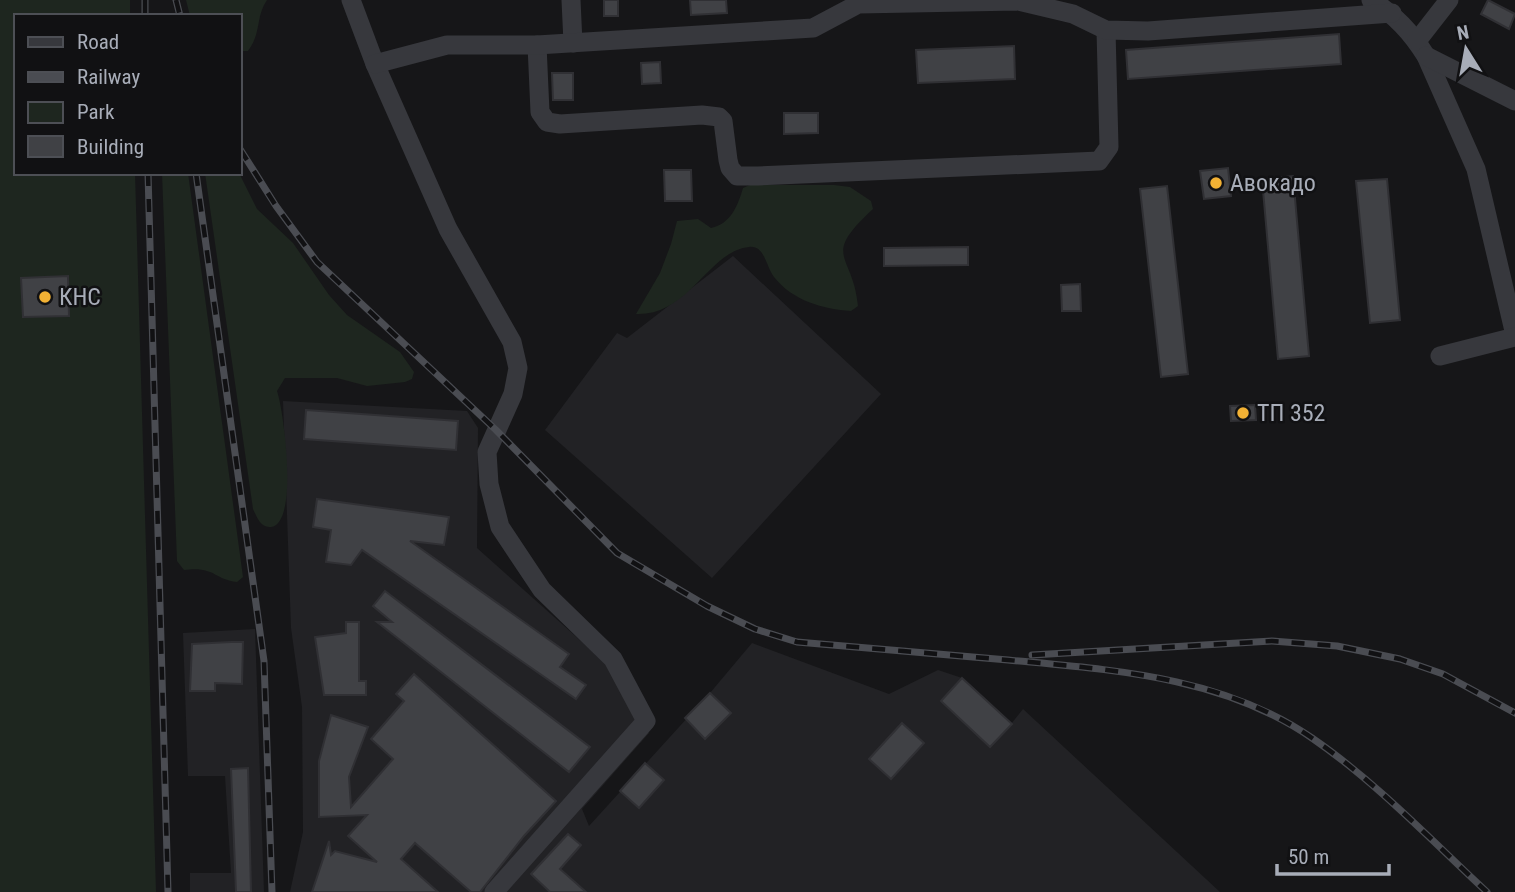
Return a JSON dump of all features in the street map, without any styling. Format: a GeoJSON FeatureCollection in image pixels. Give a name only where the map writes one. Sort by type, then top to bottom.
{"type":"FeatureCollection","features":[{"type":"Feature","properties":{"kind":"street"},"geometry":{"type":"LineString","coordinates":[[351,0],[374,64],[448,229],[512,342],[518,368],[513,394],[487,452],[489,484],[500,527],[542,590],[612,659],[646,721],[494,892]]}},
{"type":"Feature","properties":{"kind":"street"},"geometry":{"type":"LineString","coordinates":[[571,0],[573,43]]}},
{"type":"Feature","properties":{"kind":"street"},"geometry":{"type":"LineString","coordinates":[[1371,0],[1392,13],[1421,48],[1476,169],[1515,336],[1440,356]]}},
{"type":"Feature","properties":{"kind":"street"},"geometry":{"type":"LineString","coordinates":[[1421,48],[1449,0]]}},
{"type":"Feature","properties":{"kind":"street"},"geometry":{"type":"LineString","coordinates":[[374,64],[447,45],[537,45],[813,28],[830,9],[858,4],[1018,1],[1073,14],[1106,30],[1148,31],[1392,13]]}},
{"type":"Feature","properties":{"kind":"street"},"geometry":{"type":"LineString","coordinates":[[537,45],[540,112],[547,122],[560,124],[719,117],[723,121],[730,168],[737,176],[758,176],[1099,161],[1109,147],[1106,30]]}},
{"type":"Feature","properties":{"kind":"street"},"geometry":{"type":"LineString","coordinates":[[1421,48],[1515,101]]}},
{"type":"Feature","properties":{"kind":"shaded area"},"geometry":{"type":"Polygon","coordinates":[[[733,256],[881,394],[712,578],[545,430],[617,333],[627,338],[733,256]]]}},
{"type":"Feature","properties":{"kind":"shaded area"},"geometry":{"type":"Polygon","coordinates":[[[283,401],[467,411],[478,428],[477,548],[609,666],[635,717],[649,733],[582,809],[589,826],[752,643],[889,694],[938,670],[962,678],[1011,724],[1023,709],[1220,892],[290,892],[303,832],[302,707],[291,628],[283,401]]]}},
{"type":"Feature","properties":{"kind":"shaded area"},"geometry":{"type":"Polygon","coordinates":[[[255,629],[264,892],[190,892],[190,873],[231,873],[225,776],[188,776],[183,633],[255,629]]]}},
{"type":"Feature","properties":{"kind":"green space"},"geometry":{"type":"Polygon","coordinates":[[[0,0],[130,0],[130,14],[14,14],[14,175],[135,175],[156,892],[0,892],[0,0]]]}},
{"type":"Feature","properties":{"kind":"green space"},"geometry":{"type":"Polygon","coordinates":[[[186,0],[267,0],[248,51],[242,51],[242,14],[190,14],[186,0]]]}},
{"type":"Feature","properties":{"kind":"green space"},"geometry":{"type":"Polygon","coordinates":[[[162,175],[188,175],[243,577],[237,582],[208,571],[184,570],[177,561],[162,175]]]}},
{"type":"Feature","properties":{"kind":"green space"},"geometry":{"type":"Polygon","coordinates":[[[205,175],[240,175],[257,209],[293,243],[329,295],[347,315],[400,352],[414,372],[412,379],[405,382],[367,386],[337,378],[285,378],[277,391],[286,442],[285,507],[280,521],[271,527],[262,524],[253,509],[205,175]]]}},
{"type":"Feature","properties":{"kind":"green space"},"geometry":{"type":"Polygon","coordinates":[[[750,185],[850,187],[871,201],[873,209],[857,225],[844,247],[858,306],[851,311],[840,310],[799,298],[774,277],[759,249],[749,247],[722,259],[671,305],[655,312],[636,314],[660,273],[677,221],[698,219],[711,228],[718,226],[733,213],[743,188],[750,185]]]}},
{"type":"Feature","properties":{"kind":"building"},"geometry":{"type":"Polygon","coordinates":[[[604,0],[618,0],[618,16],[604,16],[604,0]]]}},
{"type":"Feature","properties":{"kind":"building"},"geometry":{"type":"Polygon","coordinates":[[[690,0],[726,0],[727,13],[691,15],[690,0]]]}},
{"type":"Feature","properties":{"kind":"building"},"geometry":{"type":"Polygon","coordinates":[[[1488,0],[1515,14],[1509,29],[1481,14],[1488,0]]]}},
{"type":"Feature","properties":{"kind":"building"},"geometry":{"type":"Polygon","coordinates":[[[1339,34],[1341,64],[1128,79],[1126,50],[1339,34]]]}},
{"type":"Feature","properties":{"kind":"building"},"geometry":{"type":"Polygon","coordinates":[[[1014,46],[1015,79],[918,83],[916,50],[1014,46]]]}},
{"type":"Feature","properties":{"kind":"building"},"geometry":{"type":"Polygon","coordinates":[[[660,62],[661,83],[642,84],[641,63],[660,62]]]}},
{"type":"Feature","properties":{"kind":"building"},"geometry":{"type":"Polygon","coordinates":[[[552,73],[573,73],[573,100],[553,100],[552,73]]]}},
{"type":"Feature","properties":{"kind":"building"},"geometry":{"type":"Polygon","coordinates":[[[784,113],[818,113],[818,133],[784,134],[784,113]]]}},
{"type":"Feature","properties":{"kind":"building","name":"Авокадо"},"geometry":{"type":"Polygon","coordinates":[[[1228,168],[1231,196],[1204,199],[1200,171],[1228,168]]]}},
{"type":"Feature","properties":{"kind":"building"},"geometry":{"type":"Polygon","coordinates":[[[664,170],[691,170],[692,201],[665,201],[664,170]]]}},
{"type":"Feature","properties":{"kind":"building"},"geometry":{"type":"Polygon","coordinates":[[[1293,176],[1309,356],[1278,359],[1262,179],[1293,176]]]}},
{"type":"Feature","properties":{"kind":"building"},"geometry":{"type":"Polygon","coordinates":[[[1387,179],[1400,320],[1370,323],[1356,181],[1387,179]]]}},
{"type":"Feature","properties":{"kind":"building"},"geometry":{"type":"Polygon","coordinates":[[[1167,186],[1188,374],[1161,377],[1140,189],[1167,186]]]}},
{"type":"Feature","properties":{"kind":"building"},"geometry":{"type":"Polygon","coordinates":[[[968,247],[968,265],[884,266],[884,248],[968,247]]]}},
{"type":"Feature","properties":{"kind":"building","name":"КНС"},"geometry":{"type":"Polygon","coordinates":[[[68,276],[69,316],[23,317],[21,278],[68,276]]]}},
{"type":"Feature","properties":{"kind":"building"},"geometry":{"type":"Polygon","coordinates":[[[1080,284],[1081,311],[1062,311],[1061,285],[1080,284]]]}},
{"type":"Feature","properties":{"kind":"building","name":"ТП 352"},"geometry":{"type":"Polygon","coordinates":[[[1255,405],[1256,420],[1231,421],[1230,406],[1255,405]]]}},
{"type":"Feature","properties":{"kind":"building"},"geometry":{"type":"Polygon","coordinates":[[[306,410],[458,421],[456,450],[304,439],[306,410]]]}},
{"type":"Feature","properties":{"kind":"building"},"geometry":{"type":"Polygon","coordinates":[[[317,499],[449,517],[444,545],[410,541],[569,654],[560,667],[586,685],[576,699],[362,550],[351,565],[326,562],[331,530],[313,527],[317,499]]]}},
{"type":"Feature","properties":{"kind":"building"},"geometry":{"type":"Polygon","coordinates":[[[385,591],[590,747],[569,772],[377,622],[392,622],[373,606],[385,591]]]}},
{"type":"Feature","properties":{"kind":"building"},"geometry":{"type":"Polygon","coordinates":[[[346,622],[359,622],[359,681],[366,681],[366,695],[324,695],[315,637],[346,633],[346,622]]]}},
{"type":"Feature","properties":{"kind":"building"},"geometry":{"type":"Polygon","coordinates":[[[243,642],[242,684],[215,683],[215,691],[190,691],[192,644],[243,642]]]}},
{"type":"Feature","properties":{"kind":"building"},"geometry":{"type":"Polygon","coordinates":[[[414,674],[556,801],[524,836],[480,892],[471,892],[415,843],[401,859],[438,892],[312,892],[329,841],[331,855],[335,851],[377,862],[348,836],[367,815],[319,817],[319,761],[331,715],[368,727],[349,777],[351,807],[393,759],[371,739],[404,701],[396,694],[414,674]]]}},
{"type":"Feature","properties":{"kind":"building"},"geometry":{"type":"Polygon","coordinates":[[[962,678],[1012,724],[990,747],[941,701],[962,678]]]}},
{"type":"Feature","properties":{"kind":"building"},"geometry":{"type":"Polygon","coordinates":[[[710,693],[731,713],[705,739],[685,718],[710,693]]]}},
{"type":"Feature","properties":{"kind":"building"},"geometry":{"type":"Polygon","coordinates":[[[902,723],[924,743],[891,779],[869,759],[902,723]]]}},
{"type":"Feature","properties":{"kind":"building"},"geometry":{"type":"Polygon","coordinates":[[[645,763],[664,780],[639,808],[620,791],[645,763]]]}},
{"type":"Feature","properties":{"kind":"building"},"geometry":{"type":"Polygon","coordinates":[[[248,768],[251,892],[236,892],[231,769],[248,768]]]}},
{"type":"Feature","properties":{"kind":"building"},"geometry":{"type":"Polygon","coordinates":[[[568,834],[581,845],[560,869],[586,892],[550,892],[531,874],[568,834]]]}},
{"type":"Feature","properties":{"kind":"railway"},"geometry":{"type":"LineString","coordinates":[[145,0],[145,14]]}},
{"type":"Feature","properties":{"kind":"railway"},"geometry":{"type":"LineString","coordinates":[[176,0],[180,14]]}},
{"type":"Feature","properties":{"kind":"railway"},"geometry":{"type":"LineString","coordinates":[[242,152],[276,206],[317,262],[496,430],[617,553],[707,606],[755,629],[797,642],[1127,673],[1204,689],[1241,701],[1277,717],[1336,755],[1402,812],[1487,892]]}},
{"type":"Feature","properties":{"kind":"railway"},"geometry":{"type":"LineString","coordinates":[[148,175],[168,892]]}},
{"type":"Feature","properties":{"kind":"railway"},"geometry":{"type":"LineString","coordinates":[[196,175],[264,661],[272,892]]}},
{"type":"Feature","properties":{"kind":"railway"},"geometry":{"type":"LineString","coordinates":[[1032,655],[1272,641],[1337,646],[1400,659],[1443,674],[1515,713]]}},
{"type":"Feature","properties":{"kind":"place","name":"Авокадо"},"geometry":{"type":"Point","coordinates":[1216,183]}},
{"type":"Feature","properties":{"kind":"place","name":"КНС"},"geometry":{"type":"Point","coordinates":[45,297]}},
{"type":"Feature","properties":{"kind":"place","name":"ТП 352"},"geometry":{"type":"Point","coordinates":[1243,413]}}]}
